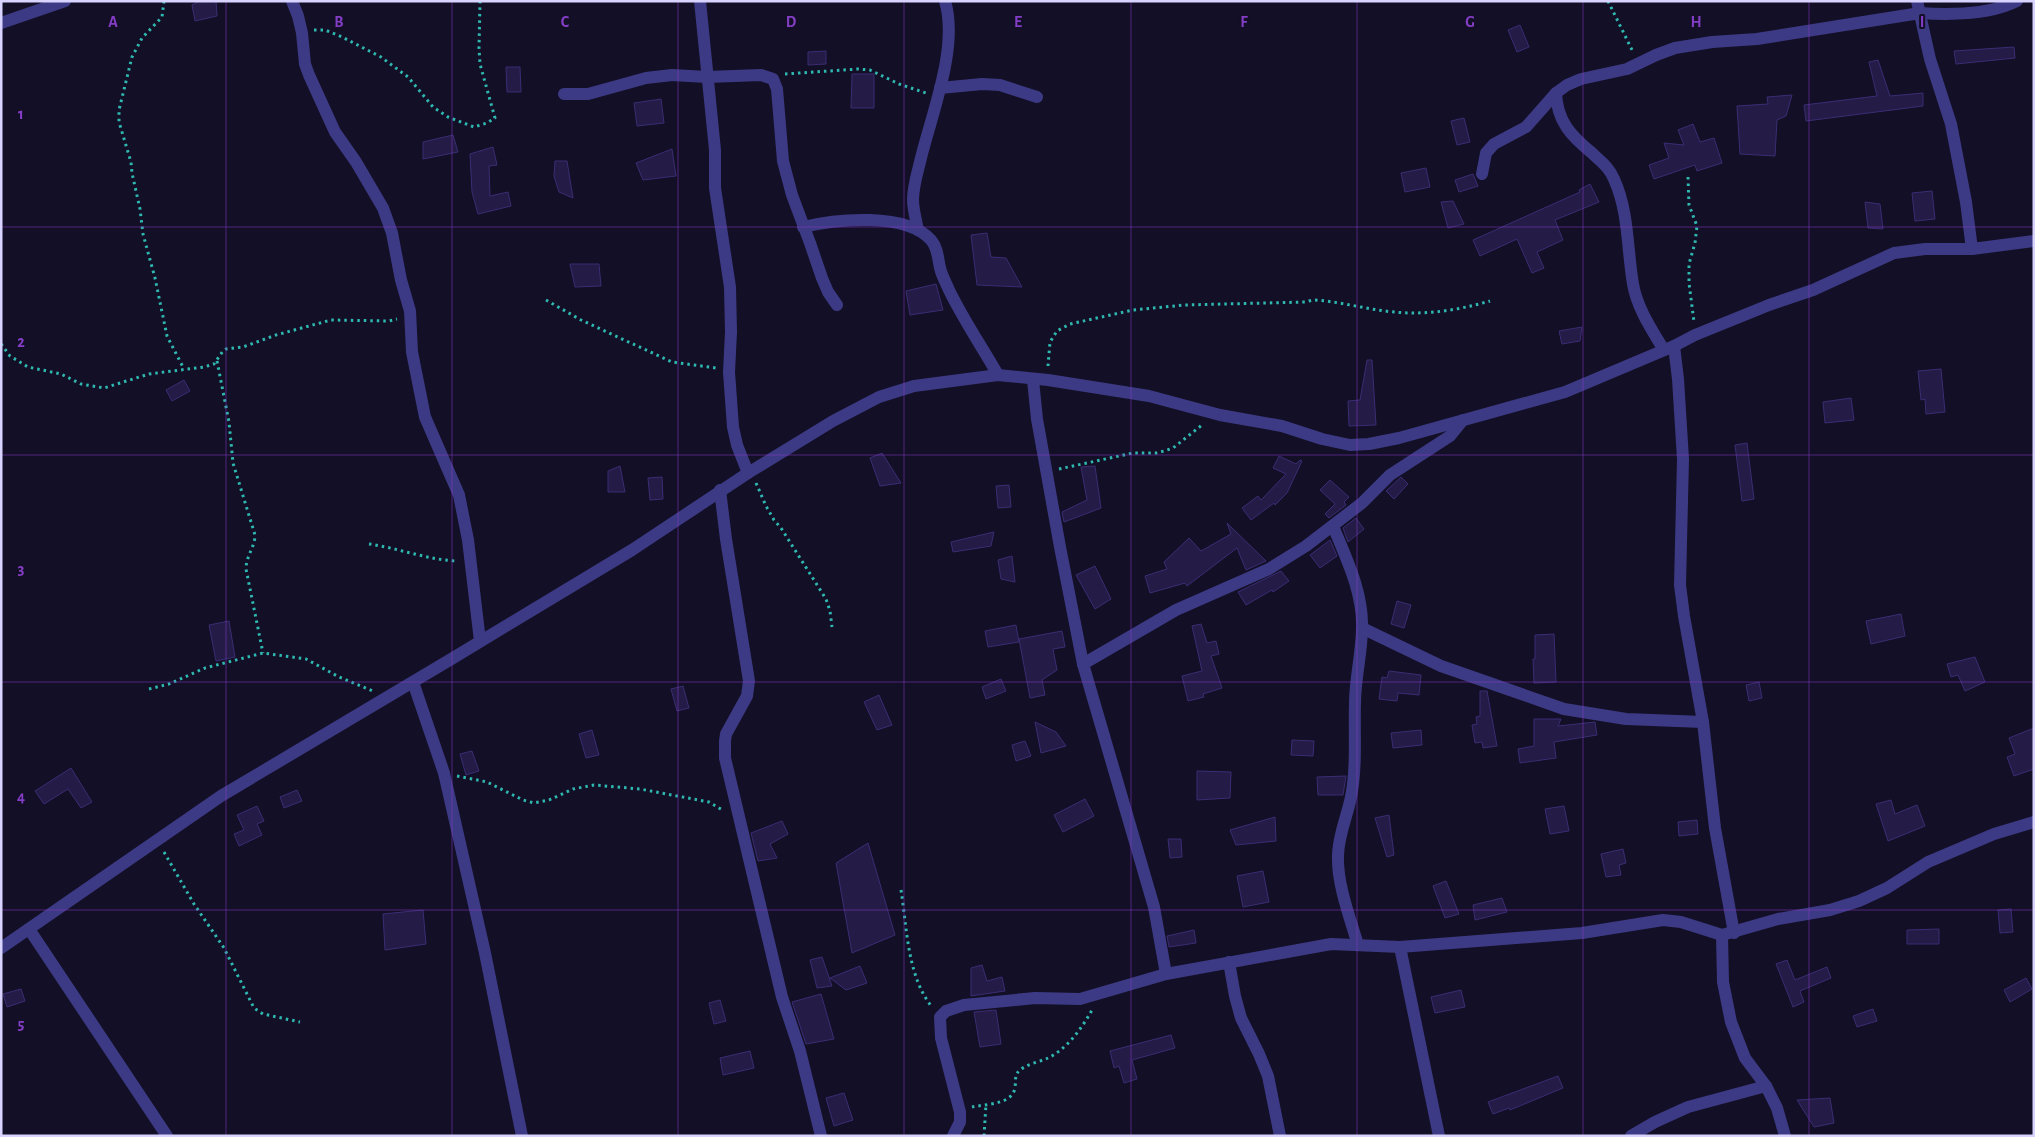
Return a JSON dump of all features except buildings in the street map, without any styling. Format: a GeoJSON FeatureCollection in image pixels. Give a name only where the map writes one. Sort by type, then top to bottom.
{"type":"FeatureCollection","features":[{"type":"Feature","properties":{"kind":"street"},"geometry":{"type":"LineString","coordinates":[[1,24],[65,1]]}},
{"type":"Feature","properties":{"kind":"street"},"geometry":{"type":"LineString","coordinates":[[292,1],[302,33],[305,64],[335,132],[356,162],[387,217],[410,311],[412,352],[420,399],[425,417],[459,495],[468,540],[480,642]]}},
{"type":"Feature","properties":{"kind":"street"},"geometry":{"type":"LineString","coordinates":[[700,1],[706,77],[715,150],[715,188],[730,287],[731,332],[729,372],[733,427],[737,445],[749,472]]}},
{"type":"Feature","properties":{"kind":"street"},"geometry":{"type":"LineString","coordinates":[[918,230],[913,200],[914,190],[940,88],[949,30],[949,13],[945,1]]}},
{"type":"Feature","properties":{"kind":"street"},"geometry":{"type":"LineString","coordinates":[[1482,174],[1486,153],[1494,144],[1526,127],[1556,93],[1567,85],[1581,79],[1607,75],[1675,48],[1712,42],[1757,39],[1919,7],[1938,14],[1994,10],[2017,1]]}},
{"type":"Feature","properties":{"kind":"street"},"geometry":{"type":"LineString","coordinates":[[1919,7],[1930,58],[1951,124],[1966,202],[1972,249]]}},
{"type":"Feature","properties":{"kind":"street"},"geometry":{"type":"LineString","coordinates":[[564,94],[588,94],[646,78],[672,75],[706,77],[768,76],[773,79],[777,89],[783,161],[792,194],[828,292],[837,305]]}},
{"type":"Feature","properties":{"kind":"street"},"geometry":{"type":"LineString","coordinates":[[940,88],[982,84],[1000,85],[1037,97]]}},
{"type":"Feature","properties":{"kind":"street"},"geometry":{"type":"LineString","coordinates":[[1556,93],[1557,108],[1567,128],[1578,141],[1609,168],[1616,181],[1629,238],[1633,285],[1636,297],[1643,313],[1669,348],[1678,379],[1683,459],[1680,585],[1703,722],[1728,934],[1723,982],[1731,1022],[1745,1058],[1766,1086],[1777,1108],[1785,1136]]}},
{"type":"Feature","properties":{"kind":"street"},"geometry":{"type":"LineString","coordinates":[[803,226],[874,219],[894,222],[918,230],[931,240],[950,291],[998,375]]}},
{"type":"Feature","properties":{"kind":"street"},"geometry":{"type":"LineString","coordinates":[[1,948],[220,796],[632,550],[720,490],[833,421],[879,397],[914,386],[998,375],[1048,380],[1149,396],[1220,415],[1282,426],[1322,439],[1350,445],[1369,444],[1399,438],[1564,392],[1669,348],[1694,335],[1769,305],[1813,290],[1894,253],[1925,249],[1972,249],[2034,241]]}},
{"type":"Feature","properties":{"kind":"street"},"geometry":{"type":"LineString","coordinates":[[1033,380],[1047,471],[1083,664],[1151,898],[1166,974]]}},
{"type":"Feature","properties":{"kind":"street"},"geometry":{"type":"LineString","coordinates":[[1083,664],[1176,610],[1269,569],[1333,526],[1362,503],[1390,475],[1450,436],[1463,420]]}},
{"type":"Feature","properties":{"kind":"street"},"geometry":{"type":"LineString","coordinates":[[720,490],[749,681],[747,696],[726,734],[725,758],[782,997],[800,1051],[821,1136]]}},
{"type":"Feature","properties":{"kind":"street"},"geometry":{"type":"LineString","coordinates":[[1333,526],[1351,569],[1359,599],[1362,628],[1354,702],[1356,732],[1351,798],[1341,833],[1338,857],[1342,887],[1358,945]]}},
{"type":"Feature","properties":{"kind":"street"},"geometry":{"type":"LineString","coordinates":[[1362,628],[1441,666],[1564,709],[1626,719],[1703,722]]}},
{"type":"Feature","properties":{"kind":"street"},"geometry":{"type":"LineString","coordinates":[[413,682],[444,773],[485,953],[522,1136]]}},
{"type":"Feature","properties":{"kind":"street"},"geometry":{"type":"LineString","coordinates":[[953,1136],[960,1122],[960,1112],[941,1038],[940,1017],[946,1012],[964,1005],[1035,998],[1080,999],[1166,974],[1322,946],[1400,947],[1610,930],[1663,920],[1681,922],[1728,934],[1778,919],[1830,910],[1859,901],[1887,888],[1928,862],[1994,834],[2034,822]]}},
{"type":"Feature","properties":{"kind":"street"},"geometry":{"type":"LineString","coordinates":[[28,929],[167,1136]]}},
{"type":"Feature","properties":{"kind":"street"},"geometry":{"type":"LineString","coordinates":[[1400,947],[1439,1136]]}},
{"type":"Feature","properties":{"kind":"street"},"geometry":{"type":"LineString","coordinates":[[1229,962],[1241,1018],[1268,1076],[1280,1136]]}},
{"type":"Feature","properties":{"kind":"street"},"geometry":{"type":"LineString","coordinates":[[1631,1136],[1655,1122],[1688,1107],[1766,1086]]}},
{"type":"Feature","properties":{"kind":"street"},"geometry":{"type":"LineString","coordinates":[[1655,1122],[1656,1136]]}},
{"type":"Feature","properties":{"kind":"path"},"geometry":{"type":"LineString","coordinates":[[164,1],[162,17],[142,38],[132,57],[119,110],[119,122],[131,162],[143,234],[155,278],[167,336],[184,369]]}},
{"type":"Feature","properties":{"kind":"path"},"geometry":{"type":"LineString","coordinates":[[302,33],[312,30],[324,30],[381,57],[408,77],[433,107],[448,117],[474,127],[495,118],[480,64],[480,1]]}},
{"type":"Feature","properties":{"kind":"path"},"geometry":{"type":"LineString","coordinates":[[1608,1],[1638,63]]}},
{"type":"Feature","properties":{"kind":"path"},"geometry":{"type":"LineString","coordinates":[[768,76],[858,69],[870,70],[899,84],[924,92],[934,106]]}},
{"type":"Feature","properties":{"kind":"path"},"geometry":{"type":"LineString","coordinates":[[1688,177],[1689,205],[1697,226],[1695,244],[1689,264],[1694,335]]}},
{"type":"Feature","properties":{"kind":"path"},"geometry":{"type":"LineString","coordinates":[[546,300],[581,320],[672,362],[729,372]]}},
{"type":"Feature","properties":{"kind":"path"},"geometry":{"type":"LineString","coordinates":[[1048,380],[1050,342],[1057,331],[1070,324],[1134,310],[1185,305],[1305,302],[1313,300],[1387,311],[1432,313],[1467,308],[1490,301]]}},
{"type":"Feature","properties":{"kind":"path"},"geometry":{"type":"LineString","coordinates":[[1,344],[10,356],[28,367],[61,374],[80,384],[104,388],[149,374],[214,364],[226,349],[243,347],[276,335],[326,321],[360,319],[389,321],[410,311]]}},
{"type":"Feature","properties":{"kind":"path"},"geometry":{"type":"LineString","coordinates":[[217,360],[229,422],[233,463],[255,535],[254,544],[246,560],[246,569],[263,653]]}},
{"type":"Feature","properties":{"kind":"path"},"geometry":{"type":"LineString","coordinates":[[1047,471],[1133,453],[1156,453],[1173,448],[1200,426],[1220,415]]}},
{"type":"Feature","properties":{"kind":"path"},"geometry":{"type":"LineString","coordinates":[[749,472],[774,520],[826,599],[832,627]]}},
{"type":"Feature","properties":{"kind":"path"},"geometry":{"type":"LineString","coordinates":[[369,544],[447,560],[470,561]]}},
{"type":"Feature","properties":{"kind":"path"},"geometry":{"type":"LineString","coordinates":[[149,689],[168,684],[205,668],[263,653],[306,658],[339,677],[387,697]]}},
{"type":"Feature","properties":{"kind":"path"},"geometry":{"type":"LineString","coordinates":[[444,773],[487,782],[522,800],[534,802],[549,800],[573,789],[594,785],[640,789],[709,802],[726,812]]}},
{"type":"Feature","properties":{"kind":"path"},"geometry":{"type":"LineString","coordinates":[[158,840],[194,904],[224,948],[254,1008],[263,1014],[300,1022]]}},
{"type":"Feature","properties":{"kind":"path"},"geometry":{"type":"LineString","coordinates":[[901,890],[913,964],[928,1003],[940,1017]]}},
{"type":"Feature","properties":{"kind":"path"},"geometry":{"type":"LineString","coordinates":[[960,1112],[1008,1099],[1013,1094],[1017,1074],[1020,1070],[1051,1056],[1061,1049],[1075,1034],[1101,994]]}},
{"type":"Feature","properties":{"kind":"path"},"geometry":{"type":"LineString","coordinates":[[984,1136],[986,1104]]}}]}
